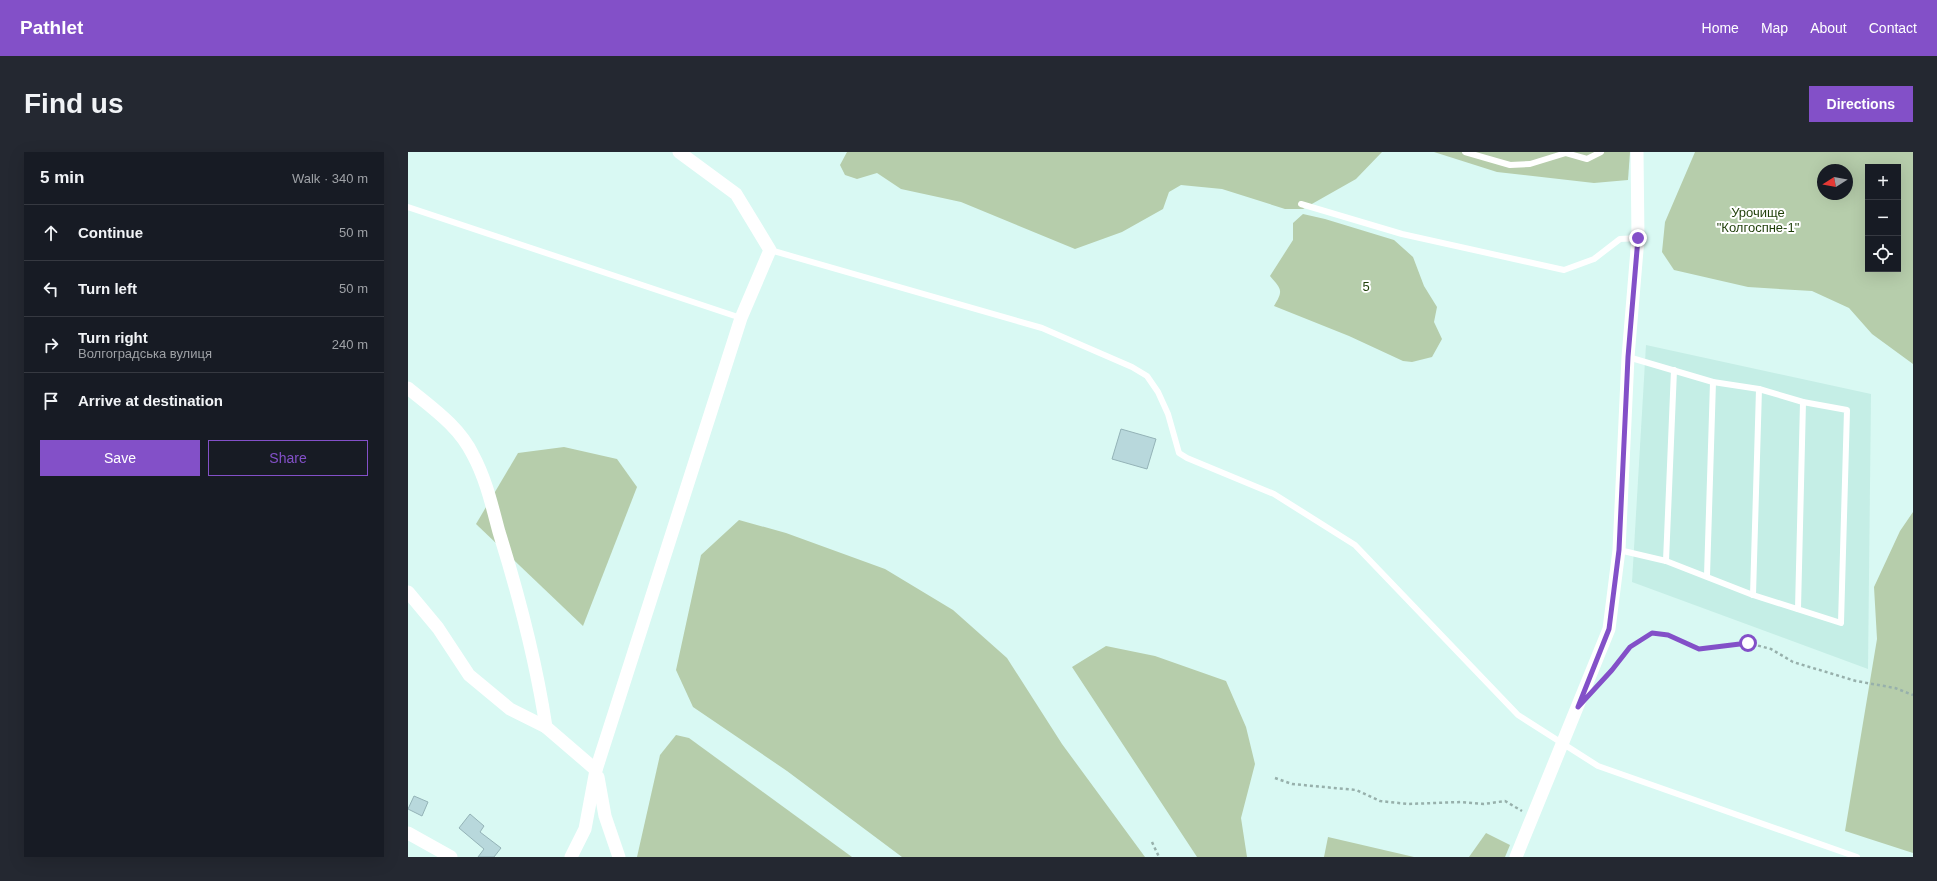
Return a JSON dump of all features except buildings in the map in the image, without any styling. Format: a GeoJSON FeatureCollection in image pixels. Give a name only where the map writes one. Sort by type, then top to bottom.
{"type":"FeatureCollection","features":[{"type":"Feature","properties":{"kind":"street"},"geometry":{"type":"LineString","coordinates":[[571,857],[585,829],[596,770],[741,318],[770,250],[736,194],[679,152]]}},
{"type":"Feature","properties":{"kind":"street"},"geometry":{"type":"LineString","coordinates":[[1516,857],[1609,629],[1619,550],[1628,357],[1638,238],[1637,152]]}},
{"type":"Feature","properties":{"kind":"street"},"geometry":{"type":"LineString","coordinates":[[408,388],[452,424],[473,454],[484,482],[506,552],[539,680],[546,727]]}},
{"type":"Feature","properties":{"kind":"street"},"geometry":{"type":"LineString","coordinates":[[408,592],[438,628],[469,675],[510,709],[546,727],[596,770],[606,816],[619,857]]}},
{"type":"Feature","properties":{"kind":"street"},"geometry":{"type":"LineString","coordinates":[[408,833],[436,847],[451,857]]}},
{"type":"Feature","properties":{"kind":"lane"},"geometry":{"type":"LineString","coordinates":[[1465,152],[1510,165],[1530,164],[1566,153],[1587,158],[1601,152]]}},
{"type":"Feature","properties":{"kind":"lane"},"geometry":{"type":"LineString","coordinates":[[1301,204],[1402,234],[1564,270],[1594,259],[1620,239],[1638,238]]}},
{"type":"Feature","properties":{"kind":"lane"},"geometry":{"type":"LineString","coordinates":[[408,207],[741,318]]}},
{"type":"Feature","properties":{"kind":"lane"},"geometry":{"type":"LineString","coordinates":[[770,250],[1042,328],[1132,367],[1147,376],[1158,392],[1168,414],[1179,453],[1187,458],[1274,494],[1355,545],[1518,715],[1598,766],[1857,857]]}},
{"type":"Feature","properties":{"kind":"lane"},"geometry":{"type":"LineString","coordinates":[[1619,550],[1666,561],[1753,595],[1841,623],[1847,410],[1803,402],[1759,389],[1713,382],[1628,357]]}},
{"type":"Feature","properties":{"kind":"lane"},"geometry":{"type":"LineString","coordinates":[[1666,561],[1674,370]]}},
{"type":"Feature","properties":{"kind":"lane"},"geometry":{"type":"LineString","coordinates":[[1707,576],[1713,382]]}},
{"type":"Feature","properties":{"kind":"lane"},"geometry":{"type":"LineString","coordinates":[[1753,595],[1759,389]]}},
{"type":"Feature","properties":{"kind":"lane"},"geometry":{"type":"LineString","coordinates":[[1798,609],[1803,402]]}},
{"type":"Feature","properties":{"kind":"path"},"geometry":{"type":"LineString","coordinates":[[1597,686],[1630,647],[1652,633],[1668,635],[1699,649],[1748,643],[1771,649],[1793,662],[1856,681],[1895,688],[1913,694]]}},
{"type":"Feature","properties":{"kind":"path"},"geometry":{"type":"LineString","coordinates":[[1275,778],[1292,784],[1356,790],[1380,801],[1408,804],[1461,802],[1484,804],[1505,802],[1522,810],[1531,819]]}},
{"type":"Feature","properties":{"kind":"path"},"geometry":{"type":"LineString","coordinates":[[1152,842],[1159,857]]}},
{"type":"Feature","properties":{"kind":"shaded area"},"geometry":{"type":"Polygon","coordinates":[[[1646,345],[1871,394],[1868,669],[1632,582],[1646,345]]]}},
{"type":"Feature","properties":{"kind":"green space"},"geometry":{"type":"Polygon","coordinates":[[[847,152],[1382,152],[1356,179],[1303,209],[1285,209],[1222,189],[1181,185],[1169,192],[1163,209],[1122,232],[1075,249],[961,202],[901,189],[877,173],[857,179],[845,175],[840,165],[847,152]]]}},
{"type":"Feature","properties":{"kind":"green space"},"geometry":{"type":"Polygon","coordinates":[[[1434,152],[1630,152],[1628,180],[1594,183],[1497,172],[1434,152]]]}},
{"type":"Feature","properties":{"kind":"green space","name":"Урочище \"Колгоспне-1\""},"geometry":{"type":"Polygon","coordinates":[[[1695,152],[1913,152],[1913,364],[1872,334],[1849,308],[1812,291],[1748,287],[1674,270],[1662,252],[1665,222],[1695,152]]]}},
{"type":"Feature","properties":{"kind":"green space","name":"5"},"geometry":{"type":"Polygon","coordinates":[[[1303,214],[1325,219],[1394,240],[1413,257],[1424,286],[1437,307],[1434,322],[1442,339],[1432,357],[1412,362],[1403,361],[1349,336],[1274,306],[1280,290],[1270,276],[1293,240],[1293,223],[1303,214]]]}},
{"type":"Feature","properties":{"kind":"green space"},"geometry":{"type":"Polygon","coordinates":[[[564,447],[617,459],[637,487],[583,626],[476,524],[518,453],[564,447]]]}},
{"type":"Feature","properties":{"kind":"green space"},"geometry":{"type":"Polygon","coordinates":[[[1913,512],[1913,853],[1845,831],[1877,639],[1874,587],[1900,531],[1913,512]]]}},
{"type":"Feature","properties":{"kind":"green space"},"geometry":{"type":"Polygon","coordinates":[[[739,520],[786,533],[885,569],[953,610],[1007,658],[1062,744],[1145,857],[902,857],[787,771],[693,707],[676,670],[701,555],[739,520]]]}},
{"type":"Feature","properties":{"kind":"green space"},"geometry":{"type":"Polygon","coordinates":[[[1106,646],[1155,656],[1226,681],[1246,727],[1255,764],[1241,818],[1247,857],[1197,857],[1072,667],[1106,646]]]}},
{"type":"Feature","properties":{"kind":"green space"},"geometry":{"type":"Polygon","coordinates":[[[676,735],[689,738],[852,857],[637,857],[660,755],[676,735]]]}},
{"type":"Feature","properties":{"kind":"green space"},"geometry":{"type":"Polygon","coordinates":[[[1486,833],[1510,845],[1505,857],[1469,857],[1486,833]]]}},
{"type":"Feature","properties":{"kind":"green space"},"geometry":{"type":"Polygon","coordinates":[[[1328,837],[1414,857],[1324,857],[1328,837]]]}},
{"type":"Feature","properties":{"kind":"route"},"geometry":{"type":"LineString","coordinates":[[1638,238],[1628,357],[1619,550],[1609,629],[1578,707],[1612,670],[1630,647],[1652,633],[1668,635],[1699,649],[1748,643]]}}]}
